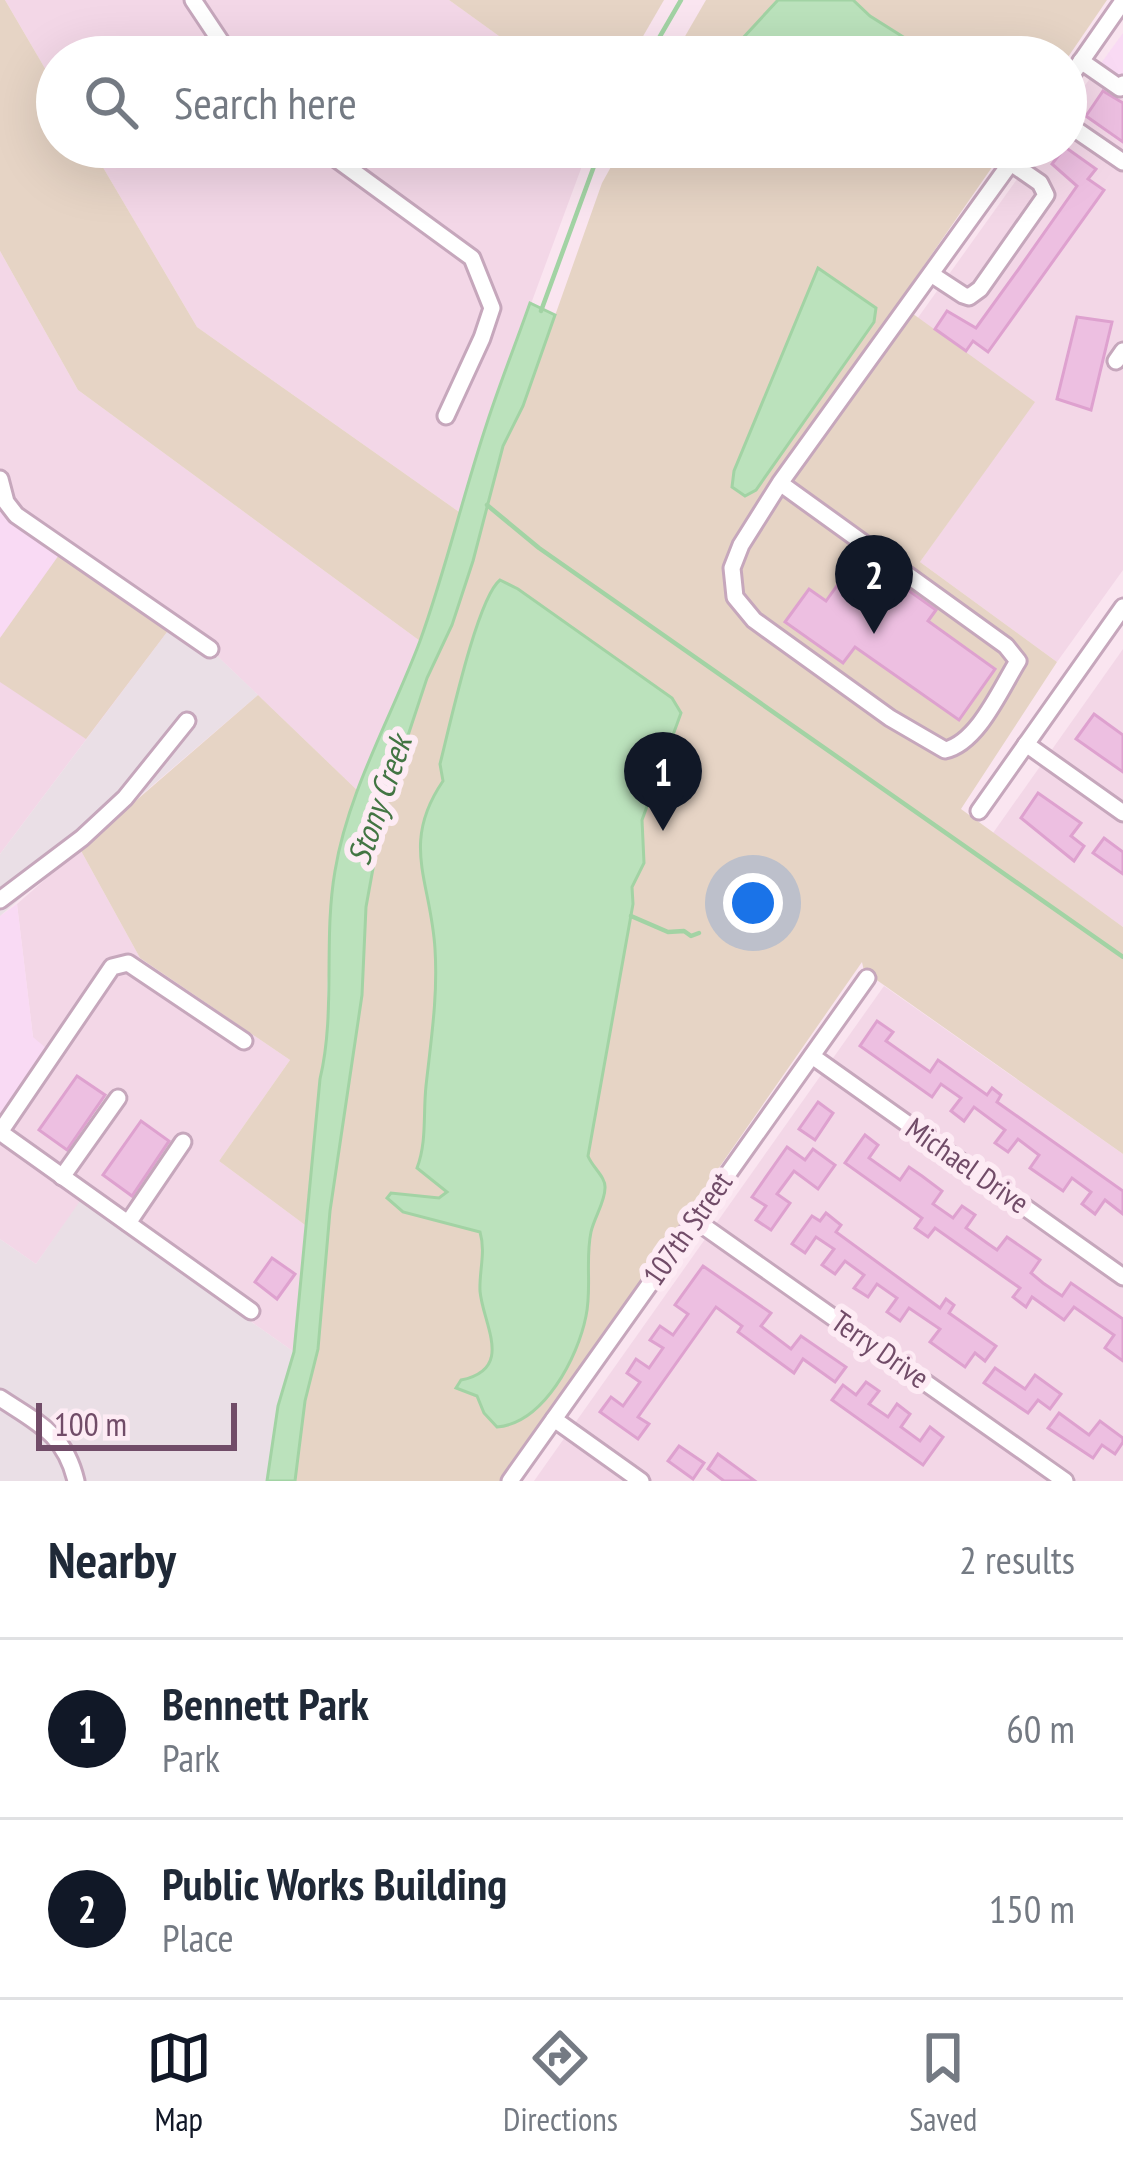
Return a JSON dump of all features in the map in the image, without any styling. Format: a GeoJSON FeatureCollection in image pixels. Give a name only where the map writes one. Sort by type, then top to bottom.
{"type":"FeatureCollection","features":[{"type":"Feature","properties":{"kind":"street"},"geometry":{"type":"LineString","coordinates":[[193,0],[217,36]]}},
{"type":"Feature","properties":{"kind":"street"},"geometry":{"type":"LineString","coordinates":[[1087,52],[1123,1]]}},
{"type":"Feature","properties":{"kind":"street"},"geometry":{"type":"LineString","coordinates":[[1087,65],[1120,88],[1123,84]]}},
{"type":"Feature","properties":{"kind":"street"},"geometry":{"type":"LineString","coordinates":[[1087,137],[1123,162]]}},
{"type":"Feature","properties":{"kind":"street"},"geometry":{"type":"LineString","coordinates":[[348,168],[472,258],[492,308],[446,416]]}},
{"type":"Feature","properties":{"kind":"street"},"geometry":{"type":"LineString","coordinates":[[780,483],[1006,646],[1018,661],[979,722],[952,749],[945,750],[890,718],[754,620],[735,597],[732,568],[741,544],[780,483],[1007,168]]}},
{"type":"Feature","properties":{"kind":"street"},"geometry":{"type":"LineString","coordinates":[[931,274],[969,297],[980,290],[1046,194],[1043,186],[1018,168]]}},
{"type":"Feature","properties":{"kind":"street"},"geometry":{"type":"LineString","coordinates":[[0,479],[6,502],[16,515],[210,649]]}},
{"type":"Feature","properties":{"kind":"street"},"geometry":{"type":"LineString","coordinates":[[979,811],[1123,607]]}},
{"type":"Feature","properties":{"kind":"street"},"geometry":{"type":"LineString","coordinates":[[0,901],[125,798],[187,721]]}},
{"type":"Feature","properties":{"kind":"street"},"geometry":{"type":"LineString","coordinates":[[1026,744],[1123,813]]}},
{"type":"Feature","properties":{"kind":"street"},"geometry":{"type":"LineString","coordinates":[[244,1041],[128,963],[112,967],[0,1132],[251,1311]]}},
{"type":"Feature","properties":{"kind":"street","name":"107th Street"},"geometry":{"type":"LineString","coordinates":[[510,1481],[867,978]]}},
{"type":"Feature","properties":{"kind":"street","name":"Michael Drive"},"geometry":{"type":"LineString","coordinates":[[812,1056],[1123,1277]]}},
{"type":"Feature","properties":{"kind":"street"},"geometry":{"type":"LineString","coordinates":[[62,1177],[118,1097]]}},
{"type":"Feature","properties":{"kind":"street"},"geometry":{"type":"LineString","coordinates":[[128,1223],[184,1142]]}},
{"type":"Feature","properties":{"kind":"street","name":"Terry Drive"},"geometry":{"type":"LineString","coordinates":[[695,1220],[1065,1481]]}},
{"type":"Feature","properties":{"kind":"street"},"geometry":{"type":"LineString","coordinates":[[0,1398],[58,1439],[70,1457],[76,1481]]}},
{"type":"Feature","properties":{"kind":"street"},"geometry":{"type":"LineString","coordinates":[[554,1419],[641,1481]]}},
{"type":"Feature","properties":{"kind":"shaded area"},"geometry":{"type":"Polygon","coordinates":[[[0,0],[5,0],[36,53],[36,168],[103,168],[197,327],[462,514],[420,641],[78,390],[0,251],[0,0]]]}},
{"type":"Feature","properties":{"kind":"shaded area"},"geometry":{"type":"Polygon","coordinates":[[[5,0],[449,0],[499,36],[36,36],[36,53],[5,0]]]}},
{"type":"Feature","properties":{"kind":"shaded area"},"geometry":{"type":"Polygon","coordinates":[[[449,0],[664,0],[643,36],[499,36],[449,0]]]}},
{"type":"Feature","properties":{"kind":"shaded area"},"geometry":{"type":"Polygon","coordinates":[[[706,0],[1107,0],[1082,36],[685,36],[706,0]]]}},
{"type":"Feature","properties":{"kind":"shaded area"},"geometry":{"type":"Polygon","coordinates":[[[1123,33],[1123,99],[1091,77],[1123,33]]]}},
{"type":"Feature","properties":{"kind":"shaded area"},"geometry":{"type":"Polygon","coordinates":[[[1091,77],[1123,99],[1123,570],[1057,662],[920,562],[1034,402],[917,319],[1025,168],[1087,168],[1087,83],[1091,77]]]}},
{"type":"Feature","properties":{"kind":"shaded area"},"geometry":{"type":"Polygon","coordinates":[[[103,168],[581,168],[488,420],[462,514],[197,327],[103,168]]]}},
{"type":"Feature","properties":{"kind":"shaded area"},"geometry":{"type":"Polygon","coordinates":[[[610,168],[991,168],[898,303],[1035,402],[920,562],[1057,662],[961,809],[1123,927],[1123,1154],[864,971],[862,962],[501,1481],[295,1481],[305,1401],[318,1349],[330,1211],[362,995],[366,907],[384,808],[427,677],[452,625],[503,446],[523,406],[610,168]]]}},
{"type":"Feature","properties":{"kind":"shaded area"},"geometry":{"type":"Polygon","coordinates":[[[0,251],[78,390],[420,641],[359,792],[210,649],[173,624],[0,854],[0,638],[63,548],[16,515],[0,479],[0,251]]]}},
{"type":"Feature","properties":{"kind":"shaded area"},"geometry":{"type":"Polygon","coordinates":[[[0,498],[64,548],[0,638],[0,498]]]}},
{"type":"Feature","properties":{"kind":"shaded area"},"geometry":{"type":"Polygon","coordinates":[[[64,548],[173,624],[86,739],[0,682],[0,638],[64,548]]]}},
{"type":"Feature","properties":{"kind":"shaded area"},"geometry":{"type":"Polygon","coordinates":[[[173,624],[210,649],[258,695],[0,916],[0,854],[173,624]]]}},
{"type":"Feature","properties":{"kind":"shaded area"},"geometry":{"type":"Polygon","coordinates":[[[1123,649],[1123,927],[993,833],[1123,649]]]}},
{"type":"Feature","properties":{"kind":"shaded area"},"geometry":{"type":"Polygon","coordinates":[[[258,695],[359,792],[335,870],[328,1044],[305,1225],[219,1161],[290,1060],[140,958],[80,849],[258,695]]]}},
{"type":"Feature","properties":{"kind":"shaded area"},"geometry":{"type":"Polygon","coordinates":[[[80,849],[140,958],[290,1060],[219,1161],[305,1225],[294,1352],[81,1201],[36,1264],[0,1239],[0,1132],[33,1037],[17,904],[80,849]]]}},
{"type":"Feature","properties":{"kind":"shaded area"},"geometry":{"type":"Polygon","coordinates":[[[17,904],[33,1037],[53,1054],[0,1132],[0,916],[17,904]]]}},
{"type":"Feature","properties":{"kind":"shaded area"},"geometry":{"type":"Polygon","coordinates":[[[884,986],[1123,1154],[1123,1481],[534,1481],[884,986]]]}},
{"type":"Feature","properties":{"kind":"shaded area"},"geometry":{"type":"Polygon","coordinates":[[[80,1201],[294,1352],[278,1406],[267,1481],[0,1481],[0,1239],[36,1264],[80,1201]]]}},
{"type":"Feature","properties":{"kind":"water"},"geometry":{"type":"Polygon","coordinates":[[[778,0],[853,0],[902,36],[745,36],[778,0]]]}},
{"type":"Feature","properties":{"kind":"water"},"geometry":{"type":"Polygon","coordinates":[[[818,268],[876,308],[874,322],[756,490],[745,496],[732,487],[734,471],[818,268]]]}},
{"type":"Feature","properties":{"kind":"water"},"geometry":{"type":"Polygon","coordinates":[[[530,303],[555,315],[523,406],[503,446],[452,625],[427,678],[384,808],[366,907],[362,995],[330,1211],[318,1349],[305,1401],[295,1481],[267,1481],[278,1406],[294,1352],[325,1054],[332,897],[341,841],[360,783],[420,641],[487,423],[530,303]]]}},
{"type":"Feature","properties":{"kind":"water"},"geometry":{"type":"Polygon","coordinates":[[[500,580],[672,698],[681,713],[642,820],[644,863],[632,887],[633,904],[588,1156],[605,1188],[591,1232],[588,1306],[582,1332],[567,1368],[544,1401],[514,1423],[497,1427],[477,1396],[456,1388],[461,1380],[487,1366],[492,1356],[480,1291],[480,1232],[403,1212],[387,1198],[391,1193],[439,1198],[447,1192],[417,1168],[436,984],[421,844],[423,824],[443,781],[440,764],[473,637],[500,580]]]}},
{"type":"Feature","properties":{"kind":"building"},"geometry":{"type":"Polygon","coordinates":[[[1103,91],[1123,103],[1123,142],[1087,117],[1103,91]]]}},
{"type":"Feature","properties":{"kind":"building"},"geometry":{"type":"Polygon","coordinates":[[[1087,163],[1096,169],[1088,179],[1104,190],[988,352],[973,341],[966,351],[935,329],[947,311],[976,328],[1077,186],[1057,168],[1087,168],[1087,163]]]}},
{"type":"Feature","properties":{"kind":"building"},"geometry":{"type":"Polygon","coordinates":[[[1077,317],[1112,322],[1091,410],[1057,399],[1077,317]]]}},
{"type":"Feature","properties":{"kind":"building"},"geometry":{"type":"Polygon","coordinates":[[[859,555],[936,610],[928,621],[995,669],[959,720],[855,647],[843,663],[785,622],[809,589],[826,601],[859,555]]]}},
{"type":"Feature","properties":{"kind":"building"},"geometry":{"type":"Polygon","coordinates":[[[1094,714],[1123,735],[1123,772],[1076,739],[1094,714]]]}},
{"type":"Feature","properties":{"kind":"building"},"geometry":{"type":"Polygon","coordinates":[[[1038,793],[1081,823],[1071,836],[1084,846],[1074,861],[1021,818],[1038,793]]]}},
{"type":"Feature","properties":{"kind":"building"},"geometry":{"type":"Polygon","coordinates":[[[1104,838],[1123,852],[1123,874],[1093,853],[1104,838]]]}},
{"type":"Feature","properties":{"kind":"building"},"geometry":{"type":"Polygon","coordinates":[[[877,1021],[893,1032],[886,1041],[930,1072],[938,1060],[987,1095],[992,1088],[1001,1095],[997,1102],[1123,1191],[1123,1214],[1105,1200],[1095,1214],[1082,1204],[1091,1192],[1072,1178],[1063,1191],[1030,1168],[1039,1155],[1018,1139],[1008,1152],[995,1143],[1005,1130],[974,1107],[964,1121],[951,1111],[961,1098],[941,1084],[932,1097],[860,1046],[877,1021]]]}},
{"type":"Feature","properties":{"kind":"building"},"geometry":{"type":"Polygon","coordinates":[[[77,1076],[105,1095],[67,1150],[39,1130],[77,1076]]]}},
{"type":"Feature","properties":{"kind":"building"},"geometry":{"type":"Polygon","coordinates":[[[818,1102],[833,1113],[815,1140],[799,1129],[818,1102]]]}},
{"type":"Feature","properties":{"kind":"building"},"geometry":{"type":"Polygon","coordinates":[[[141,1121],[169,1141],[132,1196],[103,1175],[141,1121]]]}},
{"type":"Feature","properties":{"kind":"building"},"geometry":{"type":"Polygon","coordinates":[[[865,1135],[878,1145],[869,1158],[900,1180],[909,1167],[922,1176],[942,1191],[933,1204],[953,1218],[962,1206],[975,1215],[966,1228],[987,1243],[997,1250],[1007,1237],[1040,1260],[1031,1273],[1043,1283],[1062,1296],[1071,1283],[1123,1319],[1123,1361],[1105,1348],[1114,1335],[1074,1307],[1064,1320],[1032,1297],[1026,1307],[1013,1297],[1020,1288],[935,1228],[928,1237],[915,1228],[922,1218],[845,1163],[865,1135]]]}},
{"type":"Feature","properties":{"kind":"building"},"geometry":{"type":"Polygon","coordinates":[[[787,1147],[805,1160],[813,1149],[835,1165],[818,1189],[794,1171],[777,1194],[790,1203],[771,1230],[756,1220],[766,1206],[752,1197],[787,1147]]]}},
{"type":"Feature","properties":{"kind":"building"},"geometry":{"type":"Polygon","coordinates":[[[826,1213],[841,1225],[836,1232],[940,1308],[946,1299],[954,1305],[949,1313],[996,1346],[985,1361],[975,1353],[965,1367],[930,1342],[940,1329],[909,1308],[900,1321],[887,1312],[897,1298],[877,1284],[868,1297],[854,1288],[864,1275],[845,1261],[835,1274],[822,1265],[834,1249],[816,1237],[805,1253],[792,1244],[812,1216],[820,1221],[826,1213]]]}},
{"type":"Feature","properties":{"kind":"building"},"geometry":{"type":"Polygon","coordinates":[[[272,1258],[295,1274],[277,1299],[255,1282],[272,1258]]]}},
{"type":"Feature","properties":{"kind":"building"},"geometry":{"type":"Polygon","coordinates":[[[703,1266],[771,1313],[761,1326],[791,1349],[801,1336],[846,1367],[835,1382],[803,1359],[794,1373],[738,1332],[742,1326],[716,1307],[638,1417],[649,1424],[638,1439],[600,1412],[611,1397],[623,1406],[640,1382],[627,1373],[636,1359],[649,1368],[663,1348],[650,1340],[660,1326],[673,1335],[688,1314],[675,1305],[703,1266]]]}},
{"type":"Feature","properties":{"kind":"building"},"geometry":{"type":"Polygon","coordinates":[[[995,1368],[1025,1389],[1035,1375],[1061,1394],[1050,1409],[1038,1400],[1028,1413],[984,1383],[995,1368]]]}},
{"type":"Feature","properties":{"kind":"building"},"geometry":{"type":"Polygon","coordinates":[[[866,1382],[879,1391],[869,1404],[888,1417],[897,1404],[910,1414],[901,1427],[920,1441],[930,1427],[943,1437],[923,1465],[832,1400],[843,1385],[856,1395],[866,1382]]]}},
{"type":"Feature","properties":{"kind":"building"},"geometry":{"type":"Polygon","coordinates":[[[1059,1413],[1089,1435],[1100,1421],[1123,1442],[1115,1454],[1102,1445],[1093,1458],[1048,1428],[1059,1413]]]}},
{"type":"Feature","properties":{"kind":"building"},"geometry":{"type":"Polygon","coordinates":[[[679,1446],[704,1463],[693,1479],[668,1461],[679,1446]]]}},
{"type":"Feature","properties":{"kind":"building"},"geometry":{"type":"Polygon","coordinates":[[[718,1454],[755,1481],[724,1481],[708,1469],[718,1454]]]}},
{"type":"Feature","properties":{"kind":"waterway","name":"Stony Creek"},"geometry":{"type":"LineString","coordinates":[[660,36],[681,0]]}},
{"type":"Feature","properties":{"kind":"waterway","name":"Stony Creek"},"geometry":{"type":"LineString","coordinates":[[541,311],[593,168]]}},
{"type":"Feature","properties":{"kind":"waterway"},"geometry":{"type":"LineString","coordinates":[[487,505],[539,548],[1123,957]]}},
{"type":"Feature","properties":{"kind":"waterway"},"geometry":{"type":"LineString","coordinates":[[631,916],[668,932],[699,933]]}},
{"type":"Feature","properties":{"kind":"place","name":"Public Works Building"},"geometry":{"type":"Point","coordinates":[874,634]}},
{"type":"Feature","properties":{"kind":"place","name":"Bennett Park"},"geometry":{"type":"Point","coordinates":[663,831]}}]}
